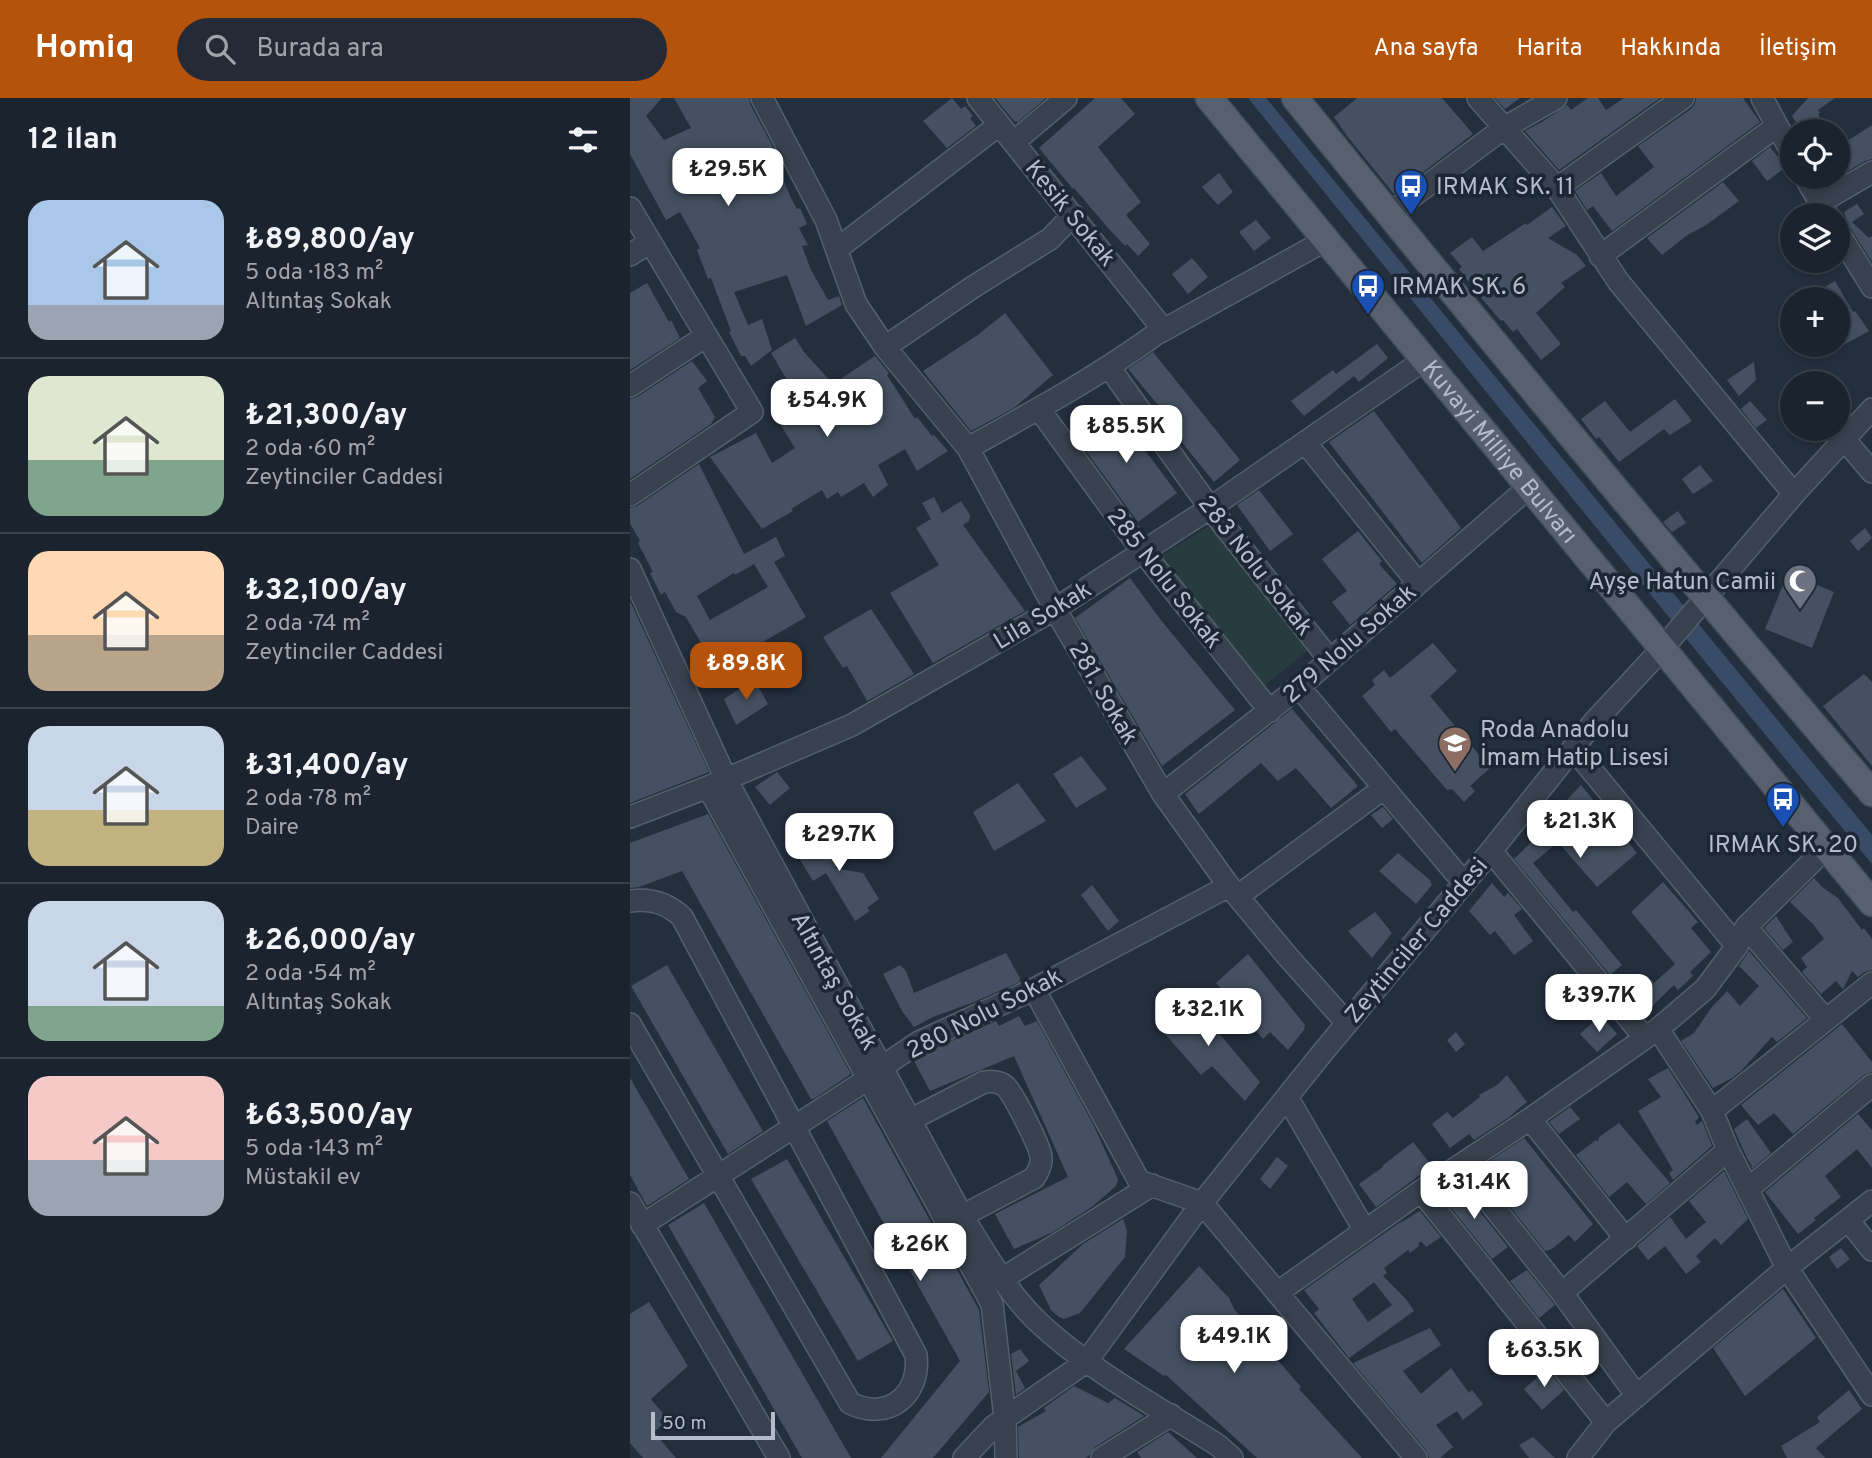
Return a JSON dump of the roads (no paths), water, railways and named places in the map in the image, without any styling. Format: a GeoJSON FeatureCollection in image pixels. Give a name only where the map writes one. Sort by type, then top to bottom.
{"type":"FeatureCollection","features":[{"type":"Feature","properties":{"kind":"main road","name":"Kuvayi Milliye Bulvarı"},"geometry":{"type":"LineString","coordinates":[[1209,98],[1872,903]]}},
{"type":"Feature","properties":{"kind":"main road"},"geometry":{"type":"LineString","coordinates":[[1295,98],[1700,605],[1872,793]]}},
{"type":"Feature","properties":{"kind":"street","name":"281. Sokak"},"geometry":{"type":"LineString","coordinates":[[762,98],[826,220],[856,304],[885,347],[968,448],[1055,609],[1163,794],[1234,891],[1347,1023]]}},
{"type":"Feature","properties":{"kind":"street","name":"Kesik Sokak"},"geometry":{"type":"LineString","coordinates":[[978,98],[1073,215],[1161,330]]}},
{"type":"Feature","properties":{"kind":"street"},"geometry":{"type":"LineString","coordinates":[[1014,142],[1066,98]]}},
{"type":"Feature","properties":{"kind":"street"},"geometry":{"type":"LineString","coordinates":[[1478,98],[1558,188],[1618,281],[1794,494]]}},
{"type":"Feature","properties":{"kind":"street"},"geometry":{"type":"LineString","coordinates":[[1389,214],[1504,128],[1556,98]]}},
{"type":"Feature","properties":{"kind":"street"},"geometry":{"type":"LineString","coordinates":[[1558,188],[1683,98]]}},
{"type":"Feature","properties":{"kind":"street"},"geometry":{"type":"LineString","coordinates":[[1767,100],[1780,131]]}},
{"type":"Feature","properties":{"kind":"street"},"geometry":{"type":"LineString","coordinates":[[837,249],[999,125]]}},
{"type":"Feature","properties":{"kind":"street"},"geometry":{"type":"LineString","coordinates":[[1600,256],[1777,126]]}},
{"type":"Feature","properties":{"kind":"street"},"geometry":{"type":"LineString","coordinates":[[1831,203],[1872,172]]}},
{"type":"Feature","properties":{"kind":"street"},"geometry":{"type":"LineString","coordinates":[[630,208],[751,412],[630,495]]}},
{"type":"Feature","properties":{"kind":"street"},"geometry":{"type":"LineString","coordinates":[[885,347],[1050,239],[1073,215]]}},
{"type":"Feature","properties":{"kind":"street"},"geometry":{"type":"LineString","coordinates":[[968,448],[1109,367],[1161,330],[1326,240]]}},
{"type":"Feature","properties":{"kind":"street"},"geometry":{"type":"LineString","coordinates":[[630,255],[650,242]]}},
{"type":"Feature","properties":{"kind":"street"},"geometry":{"type":"LineString","coordinates":[[1850,251],[1872,287]]}},
{"type":"Feature","properties":{"kind":"street"},"geometry":{"type":"LineString","coordinates":[[630,386],[706,336]]}},
{"type":"Feature","properties":{"kind":"street","name":"Lila Sokak"},"geometry":{"type":"LineString","coordinates":[[630,817],[717,783],[852,724],[1055,609],[1210,508],[1424,360]]}},
{"type":"Feature","properties":{"kind":"street","name":"283 Nolu Sokak"},"geometry":{"type":"LineString","coordinates":[[1109,367],[1210,508],[1330,660]]}},
{"type":"Feature","properties":{"kind":"street","name":"285 Nolu Sokak"},"geometry":{"type":"LineString","coordinates":[[1039,409],[1143,552],[1270,710]]}},
{"type":"Feature","properties":{"kind":"street","name":"Zeytinciler Caddesi"},"geometry":{"type":"LineString","coordinates":[[1850,433],[1872,409]]}},
{"type":"Feature","properties":{"kind":"street","name":"Zeytinciler Caddesi"},"geometry":{"type":"LineString","coordinates":[[964,1458],[993,1426],[1086,1362],[1202,1203],[1594,722],[1662,649],[1842,441]]}},
{"type":"Feature","properties":{"kind":"street"},"geometry":{"type":"LineString","coordinates":[[1846,441],[1872,472]]}},
{"type":"Feature","properties":{"kind":"street"},"geometry":{"type":"LineString","coordinates":[[1305,442],[1418,583]]}},
{"type":"Feature","properties":{"kind":"street","name":"279 Nolu Sokak"},"geometry":{"type":"LineString","coordinates":[[1163,794],[1299,687],[1529,487]]}},
{"type":"Feature","properties":{"kind":"street","name":"Altıntaş Sokak"},"geometry":{"type":"LineString","coordinates":[[630,569],[717,783],[875,1073],[992,1304]]}},
{"type":"Feature","properties":{"kind":"street"},"geometry":{"type":"LineString","coordinates":[[1299,687],[1464,883]]}},
{"type":"Feature","properties":{"kind":"street"},"geometry":{"type":"LineString","coordinates":[[1573,748],[1737,946]]}},
{"type":"Feature","properties":{"kind":"street","name":"280 Nolu Sokak"},"geometry":{"type":"LineString","coordinates":[[642,1224],[795,1126],[919,1042],[1234,891],[1384,788]]}},
{"type":"Feature","properties":{"kind":"street"},"geometry":{"type":"LineString","coordinates":[[1278,1293],[1421,1191],[1530,1119],[1652,1033],[1705,989],[1737,946],[1746,927],[1826,848]]}},
{"type":"Feature","properties":{"kind":"street"},"geometry":{"type":"LineString","coordinates":[[1490,851],[1652,1033],[1712,1111],[1728,1150],[1787,1268],[1872,1395]]}},
{"type":"Feature","properties":{"kind":"street"},"geometry":{"type":"LineString","coordinates":[[630,901],[652,900],[664,904],[682,917],[795,1126],[916,1354],[916,1375],[906,1395],[898,1402],[878,1409],[859,1408],[850,1403],[630,1024]]}},
{"type":"Feature","properties":{"kind":"street"},"geometry":{"type":"LineString","coordinates":[[1746,927],[1826,1020]]}},
{"type":"Feature","properties":{"kind":"street"},"geometry":{"type":"LineString","coordinates":[[1712,1111],[1872,983]]}},
{"type":"Feature","properties":{"kind":"street"},"geometry":{"type":"LineString","coordinates":[[1034,989],[1139,1181],[1202,1203],[1416,1458]]}},
{"type":"Feature","properties":{"kind":"street","name":"Altıntaş Sokak"},"geometry":{"type":"LineString","coordinates":[[875,1073],[910,1120],[962,1216],[1006,1285],[1037,1321],[1086,1362],[1219,1446],[1231,1458]]}},
{"type":"Feature","properties":{"kind":"street"},"geometry":{"type":"LineString","coordinates":[[910,1120],[984,1082],[995,1081],[1011,1092],[1039,1149],[1039,1171],[1034,1178],[962,1216]]}},
{"type":"Feature","properties":{"kind":"street"},"geometry":{"type":"LineString","coordinates":[[1748,1189],[1872,1086]]}},
{"type":"Feature","properties":{"kind":"street"},"geometry":{"type":"LineString","coordinates":[[1287,1097],[1365,1231]]}},
{"type":"Feature","properties":{"kind":"street"},"geometry":{"type":"LineString","coordinates":[[1530,1119],[1626,1239]]}},
{"type":"Feature","properties":{"kind":"street"},"geometry":{"type":"LineString","coordinates":[[1562,1293],[1728,1150]]}},
{"type":"Feature","properties":{"kind":"street"},"geometry":{"type":"LineString","coordinates":[[1460,1164],[1562,1293],[1637,1396]]}},
{"type":"Feature","properties":{"kind":"street"},"geometry":{"type":"LineString","coordinates":[[1006,1458],[1005,1418],[992,1304],[1006,1285],[1152,1185]]}},
{"type":"Feature","properties":{"kind":"street"},"geometry":{"type":"LineString","coordinates":[[1421,1191],[1606,1422]]}},
{"type":"Feature","properties":{"kind":"street"},"geometry":{"type":"LineString","coordinates":[[1577,1458],[1606,1422],[1787,1268],[1872,1201]]}},
{"type":"Feature","properties":{"kind":"street"},"geometry":{"type":"LineString","coordinates":[[630,1203],[779,1458]]}},
{"type":"Feature","properties":{"kind":"street"},"geometry":{"type":"LineString","coordinates":[[1848,1220],[1872,1250]]}},
{"type":"Feature","properties":{"kind":"street"},"geometry":{"type":"LineString","coordinates":[[1102,1458],[1171,1415]]}},
{"type":"Feature","properties":{"kind":"water"},"geometry":{"type":"Polygon","coordinates":[[[1248,98],[1266,98],[1872,835],[1872,864],[1702,658],[1248,98]]]}},
{"type":"Feature","properties":{"kind":"place","name":"IRMAK SK. 11"},"geometry":{"type":"Point","coordinates":[1411,216]}},
{"type":"Feature","properties":{"kind":"place","name":"IRMAK SK. 6"},"geometry":{"type":"Point","coordinates":[1368,316]}},
{"type":"Feature","properties":{"kind":"place","name":"Ayşe Hatun Camii"},"geometry":{"type":"Point","coordinates":[1800,611]}},
{"type":"Feature","properties":{"kind":"place","name":"Roda Anadolu İmam Hatip Lisesi"},"geometry":{"type":"Point","coordinates":[1455,773]}},
{"type":"Feature","properties":{"kind":"place","name":"IRMAK SK. 20"},"geometry":{"type":"Point","coordinates":[1783,829]}}]}
